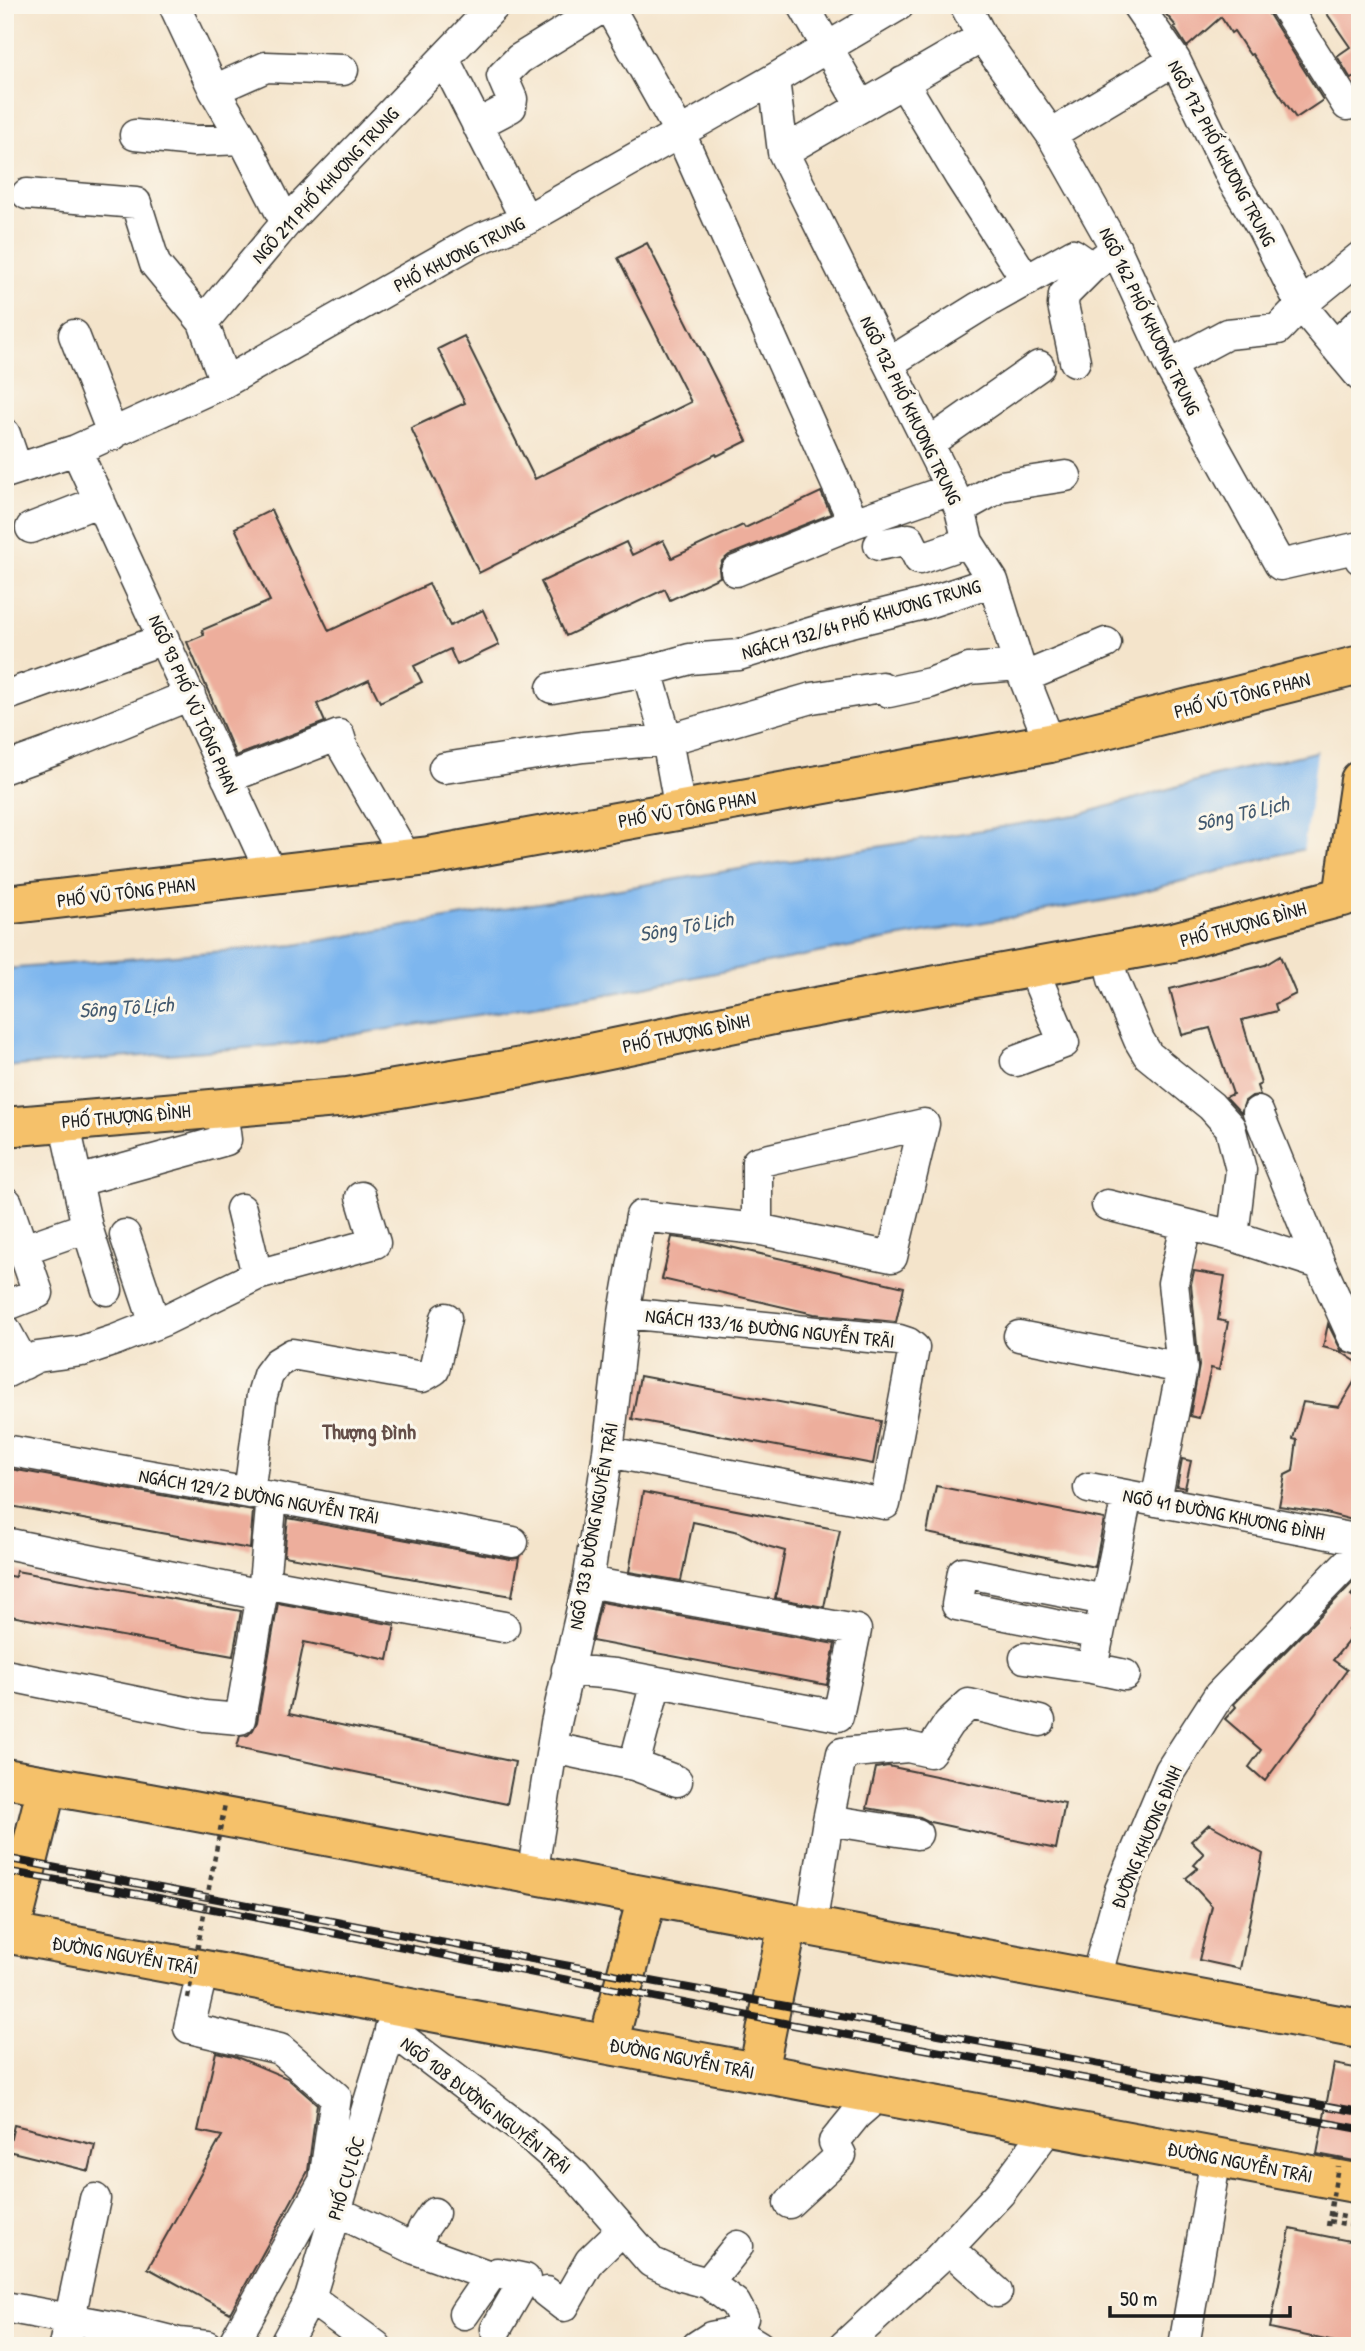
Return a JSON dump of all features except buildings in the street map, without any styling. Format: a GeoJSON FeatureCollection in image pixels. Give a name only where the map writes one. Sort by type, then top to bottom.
{"type":"FeatureCollection","features":[{"type":"Feature","properties":{"kind":"main road","name":"PHỐ VŨ TÔNG PHAN"},"geometry":{"type":"LineString","coordinates":[[5,905],[407,859],[1050,743],[1360,665]]}},
{"type":"Feature","properties":{"kind":"main road"},"geometry":{"type":"LineString","coordinates":[[1351,894],[1350,849],[1360,780]]}},
{"type":"Feature","properties":{"kind":"main road","name":"PHỐ THƯỢNG ĐÌNH"},"geometry":{"type":"LineString","coordinates":[[5,1127],[348,1097],[522,1067],[783,1013],[1172,942],[1351,894]]}},
{"type":"Feature","properties":{"kind":"main road"},"geometry":{"type":"LineString","coordinates":[[5,1778],[163,1805],[1360,2028]]}},
{"type":"Feature","properties":{"kind":"main road"},"geometry":{"type":"LineString","coordinates":[[8,1933],[47,1786]]}},
{"type":"Feature","properties":{"kind":"main road"},"geometry":{"type":"LineString","coordinates":[[608,2044],[647,1896]]}},
{"type":"Feature","properties":{"kind":"main road"},"geometry":{"type":"LineString","coordinates":[[758,2072],[799,1925]]}},
{"type":"Feature","properties":{"kind":"main road","name":"ĐƯỜNG NGUYỄN TRÃI"},"geometry":{"type":"LineString","coordinates":[[8,1933],[196,1984],[394,2017],[608,2044],[1216,2157],[1349,2175]]}},
{"type":"Feature","properties":{"kind":"street"},"geometry":{"type":"LineString","coordinates":[[174,5],[214,90],[243,139],[286,223]]}},
{"type":"Feature","properties":{"kind":"street","name":"NGÕ 211 PHỐ KHƯƠNG TRUNG"},"geometry":{"type":"LineString","coordinates":[[203,321],[286,223],[495,5]]}},
{"type":"Feature","properties":{"kind":"street"},"geometry":{"type":"LineString","coordinates":[[477,125],[511,107],[512,99],[502,76],[519,59],[608,5],[680,133],[854,523]]}},
{"type":"Feature","properties":{"kind":"street"},"geometry":{"type":"LineString","coordinates":[[803,5],[861,106]]}},
{"type":"Feature","properties":{"kind":"street","name":"NGÕ 162 PHỐ KHƯƠNG TRUNG"},"geometry":{"type":"LineString","coordinates":[[965,5],[982,37],[1051,134],[1116,249],[1169,365],[1280,565],[1355,548],[1360,559]]}},
{"type":"Feature","properties":{"kind":"street","name":"NGÕ 172 PHỐ KHƯƠNG TRUNG"},"geometry":{"type":"LineString","coordinates":[[1138,5],[1175,60],[1234,182],[1262,228],[1301,305],[1360,376]]}},
{"type":"Feature","properties":{"kind":"street"},"geometry":{"type":"LineString","coordinates":[[1283,5],[1347,105]]}},
{"type":"Feature","properties":{"kind":"street","name":"PHỐ KHƯƠNG TRUNG"},"geometry":{"type":"LineString","coordinates":[[11,471],[114,435],[225,382],[474,241],[526,220],[680,133],[828,48],[884,9]]}},
{"type":"Feature","properties":{"kind":"street"},"geometry":{"type":"LineString","coordinates":[[783,152],[982,37]]}},
{"type":"Feature","properties":{"kind":"street"},"geometry":{"type":"LineString","coordinates":[[444,59],[526,220]]}},
{"type":"Feature","properties":{"kind":"street"},"geometry":{"type":"LineString","coordinates":[[1051,134],[1175,60]]}},
{"type":"Feature","properties":{"kind":"street"},"geometry":{"type":"LineString","coordinates":[[214,90],[266,67],[342,70]]}},
{"type":"Feature","properties":{"kind":"street","name":"NGÕ 132 PHỐ KHƯƠNG TRUNG"},"geometry":{"type":"LineString","coordinates":[[774,79],[783,152],[956,499],[968,542],[993,581],[1022,671],[1050,743]]}},
{"type":"Feature","properties":{"kind":"street"},"geometry":{"type":"LineString","coordinates":[[903,82],[1027,281]]}},
{"type":"Feature","properties":{"kind":"street"},"geometry":{"type":"LineString","coordinates":[[135,135],[194,141],[243,139]]}},
{"type":"Feature","properties":{"kind":"street"},"geometry":{"type":"LineString","coordinates":[[27,194],[136,203],[155,264],[203,321],[225,382]]}},
{"type":"Feature","properties":{"kind":"street"},"geometry":{"type":"LineString","coordinates":[[1075,361],[1063,305],[1064,295],[1091,267],[1116,249]]}},
{"type":"Feature","properties":{"kind":"street"},"geometry":{"type":"LineString","coordinates":[[889,363],[979,307],[1073,254],[1091,267]]}},
{"type":"Feature","properties":{"kind":"street"},"geometry":{"type":"LineString","coordinates":[[1169,365],[1227,334],[1278,328],[1301,305],[1360,257]]}},
{"type":"Feature","properties":{"kind":"street"},"geometry":{"type":"LineString","coordinates":[[1335,346],[1360,322]]}},
{"type":"Feature","properties":{"kind":"street"},"geometry":{"type":"LineString","coordinates":[[74,335],[114,435]]}},
{"type":"Feature","properties":{"kind":"street"},"geometry":{"type":"LineString","coordinates":[[929,443],[1039,366]]}},
{"type":"Feature","properties":{"kind":"street"},"geometry":{"type":"LineString","coordinates":[[5,433],[11,471]]}},
{"type":"Feature","properties":{"kind":"street","name":"NGÕ 93 PHỐ VŨ TÔNG PHAN"},"geometry":{"type":"LineString","coordinates":[[76,450],[272,874]]}},
{"type":"Feature","properties":{"kind":"street"},"geometry":{"type":"LineString","coordinates":[[736,571],[854,523],[1002,486],[1066,476]]}},
{"type":"Feature","properties":{"kind":"street"},"geometry":{"type":"LineString","coordinates":[[31,528],[100,500]]}},
{"type":"Feature","properties":{"kind":"street"},"geometry":{"type":"LineString","coordinates":[[878,545],[909,539],[919,559],[968,542]]}},
{"type":"Feature","properties":{"kind":"street","name":"NGÁCH 132/64 PHỐ KHƯƠNG TRUNG"},"geometry":{"type":"LineString","coordinates":[[552,688],[647,671],[690,659],[739,655],[823,629],[924,604],[993,581]]}},
{"type":"Feature","properties":{"kind":"street"},"geometry":{"type":"LineString","coordinates":[[5,696],[164,639]]}},
{"type":"Feature","properties":{"kind":"street"},"geometry":{"type":"LineString","coordinates":[[444,768],[583,747],[667,740],[812,698],[882,687],[889,692],[904,690],[969,670],[1022,671],[1106,643]]}},
{"type":"Feature","properties":{"kind":"street"},"geometry":{"type":"LineString","coordinates":[[647,671],[667,740],[680,810]]}},
{"type":"Feature","properties":{"kind":"street"},"geometry":{"type":"LineString","coordinates":[[5,768],[190,695]]}},
{"type":"Feature","properties":{"kind":"street"},"geometry":{"type":"LineString","coordinates":[[227,778],[340,735],[344,748],[407,859]]}},
{"type":"Feature","properties":{"kind":"street"},"geometry":{"type":"LineString","coordinates":[[1108,955],[1113,979],[1148,1055],[1183,1081],[1230,1127],[1241,1171],[1233,1237]]}},
{"type":"Feature","properties":{"kind":"street"},"geometry":{"type":"LineString","coordinates":[[1016,1061],[1064,1044],[1033,969]]}},
{"type":"Feature","properties":{"kind":"street"},"geometry":{"type":"LineString","coordinates":[[78,1181],[226,1140],[222,1109]]}},
{"type":"Feature","properties":{"kind":"street"},"geometry":{"type":"LineString","coordinates":[[1258,1112],[1320,1264],[1353,1337],[1360,1339]]}},
{"type":"Feature","properties":{"kind":"street"},"geometry":{"type":"LineString","coordinates":[[64,1121],[87,1227],[107,1290]]}},
{"type":"Feature","properties":{"kind":"street"},"geometry":{"type":"LineString","coordinates":[[924,1124],[892,1257],[757,1229],[757,1162],[924,1124]]}},
{"type":"Feature","properties":{"kind":"street"},"geometry":{"type":"LineString","coordinates":[[5,1328],[15,1368],[37,1357],[82,1351],[155,1324],[257,1275],[375,1244],[361,1197]]}},
{"type":"Feature","properties":{"kind":"street"},"geometry":{"type":"LineString","coordinates":[[5,1204],[7,1203],[38,1293],[5,1306]]}},
{"type":"Feature","properties":{"kind":"street"},"geometry":{"type":"LineString","coordinates":[[1107,1205],[1233,1237],[1320,1264]]}},
{"type":"Feature","properties":{"kind":"street"},"geometry":{"type":"LineString","coordinates":[[241,1209],[257,1275]]}},
{"type":"Feature","properties":{"kind":"street","name":"NGÕ 133 ĐƯỜNG NGUYỄN TRÃI"},"geometry":{"type":"LineString","coordinates":[[533,1876],[567,1671],[588,1582],[608,1452],[624,1313],[641,1216],[757,1229]]}},
{"type":"Feature","properties":{"kind":"street"},"geometry":{"type":"LineString","coordinates":[[1092,1668],[1105,1600],[1142,1498],[1182,1368],[1172,1283],[1186,1226]]}},
{"type":"Feature","properties":{"kind":"street"},"geometry":{"type":"LineString","coordinates":[[24,1250],[87,1227]]}},
{"type":"Feature","properties":{"kind":"street"},"geometry":{"type":"LineString","coordinates":[[125,1235],[155,1324]]}},
{"type":"Feature","properties":{"kind":"street","name":"NGÁCH 133/16 ĐƯỜNG NGUYỄN TRÃI"},"geometry":{"type":"LineString","coordinates":[[608,1452],[886,1504],[914,1349],[899,1340],[624,1313]]}},
{"type":"Feature","properties":{"kind":"street"},"geometry":{"type":"LineString","coordinates":[[5,1675],[205,1716],[240,1720],[263,1589],[260,1495],[262,1395],[268,1375],[276,1363],[292,1354],[422,1377],[434,1370],[446,1318]]}},
{"type":"Feature","properties":{"kind":"street"},"geometry":{"type":"LineString","coordinates":[[1019,1336],[1182,1368]]}},
{"type":"Feature","properties":{"kind":"street","name":"NGÁCH 129/2 ĐƯỜNG NGUYỄN TRÃI"},"geometry":{"type":"LineString","coordinates":[[5,1450],[513,1542]]}},
{"type":"Feature","properties":{"kind":"street","name":"NGÕ 41 ĐƯỜNG KHƯƠNG ĐÌNH"},"geometry":{"type":"LineString","coordinates":[[1089,1488],[1360,1540]]}},
{"type":"Feature","properties":{"kind":"street"},"geometry":{"type":"LineString","coordinates":[[5,1544],[504,1627]]}},
{"type":"Feature","properties":{"kind":"street","name":"ĐƯỜNG KHƯƠNG ĐÌNH"},"geometry":{"type":"LineString","coordinates":[[1092,1979],[1097,1971],[1120,1890],[1170,1771],[1219,1695],[1360,1550]]}},
{"type":"Feature","properties":{"kind":"street"},"geometry":{"type":"LineString","coordinates":[[1099,1634],[957,1605],[963,1572],[1105,1600]]}},
{"type":"Feature","properties":{"kind":"street"},"geometry":{"type":"LineString","coordinates":[[567,1671],[615,1674],[838,1716],[856,1630],[588,1582]]}},
{"type":"Feature","properties":{"kind":"street"},"geometry":{"type":"LineString","coordinates":[[1025,1658],[1125,1675]]}},
{"type":"Feature","properties":{"kind":"street"},"geometry":{"type":"LineString","coordinates":[[634,1765],[656,1682]]}},
{"type":"Feature","properties":{"kind":"street"},"geometry":{"type":"LineString","coordinates":[[799,1925],[828,1820],[842,1752],[908,1748],[930,1752],[950,1723],[969,1704],[1040,1721]]}},
{"type":"Feature","properties":{"kind":"street"},"geometry":{"type":"LineString","coordinates":[[553,1748],[634,1765],[677,1781]]}},
{"type":"Feature","properties":{"kind":"street"},"geometry":{"type":"LineString","coordinates":[[828,1820],[917,1834]]}},
{"type":"Feature","properties":{"kind":"street"},"geometry":{"type":"LineString","coordinates":[[196,1984],[189,2028],[280,2049],[336,2097],[324,2181],[232,2346]]}},
{"type":"Feature","properties":{"kind":"street","name":"PHỐ CỰ LỘC"},"geometry":{"type":"LineString","coordinates":[[284,2346],[310,2298],[394,2017]]}},
{"type":"Feature","properties":{"kind":"street","name":"NGÕ 108 ĐƯỜNG NGUYỄN TRÃI"},"geometry":{"type":"LineString","coordinates":[[394,2017],[576,2176],[651,2262],[682,2276],[708,2283]]}},
{"type":"Feature","properties":{"kind":"street"},"geometry":{"type":"LineString","coordinates":[[789,2203],[841,2155],[834,2142],[856,2115],[879,2095]]}},
{"type":"Feature","properties":{"kind":"street"},"geometry":{"type":"LineString","coordinates":[[844,2346],[948,2248],[1000,2193],[1049,2126]]}},
{"type":"Feature","properties":{"kind":"street"},"geometry":{"type":"LineString","coordinates":[[1184,2346],[1216,2157]]}},
{"type":"Feature","properties":{"kind":"street"},"geometry":{"type":"LineString","coordinates":[[67,2332],[94,2199]]}},
{"type":"Feature","properties":{"kind":"street"},"geometry":{"type":"LineString","coordinates":[[336,2211],[415,2249],[490,2276]]}},
{"type":"Feature","properties":{"kind":"street"},"geometry":{"type":"LineString","coordinates":[[415,2249],[423,2229],[434,2213]]}},
{"type":"Feature","properties":{"kind":"street"},"geometry":{"type":"LineString","coordinates":[[547,2292],[564,2306],[590,2261],[622,2230]]}},
{"type":"Feature","properties":{"kind":"street"},"geometry":{"type":"LineString","coordinates":[[697,2346],[711,2337],[747,2339],[743,2318],[735,2303],[708,2283],[738,2246]]}},
{"type":"Feature","properties":{"kind":"street"},"geometry":{"type":"LineString","coordinates":[[948,2248],[997,2292]]}},
{"type":"Feature","properties":{"kind":"street"},"geometry":{"type":"LineString","coordinates":[[464,2315],[490,2276],[497,2273],[525,2279],[496,2329]]}},
{"type":"Feature","properties":{"kind":"street"},"geometry":{"type":"LineString","coordinates":[[310,2298],[376,2346]]}},
{"type":"Feature","properties":{"kind":"street"},"geometry":{"type":"LineString","coordinates":[[5,2306],[67,2332],[207,2346]]}},
{"type":"Feature","properties":{"kind":"path"},"geometry":{"type":"LineString","coordinates":[[196,1984],[225,1804]]}},
{"type":"Feature","properties":{"kind":"path"},"geometry":{"type":"LineString","coordinates":[[1349,2175],[1330,2211],[1328,2224],[1360,2227]]}},
{"type":"Feature","properties":{"kind":"path"},"geometry":{"type":"LineString","coordinates":[[1330,2211],[1360,2220]]}},
{"type":"Feature","properties":{"kind":"water","name":"Sông Tô Lịch"},"geometry":{"type":"Polygon","coordinates":[[[1360,741],[1360,837],[1283,854],[1119,898],[884,940],[609,994],[294,1044],[5,1067],[5,969],[295,945],[690,877],[1082,814],[1210,777],[1360,741]]]}},
{"type":"Feature","properties":{"kind":"pier"},"geometry":{"type":"Polygon","coordinates":[[[1360,738],[1360,840],[1303,853],[1318,747],[1360,738]]]}},
{"type":"Feature","properties":{"kind":"railway"},"geometry":{"type":"LineString","coordinates":[[5,1858],[440,1942],[1360,2112]]}},
{"type":"Feature","properties":{"kind":"railway"},"geometry":{"type":"LineString","coordinates":[[5,1871],[143,1895],[794,2025],[1360,2129]]}},
{"type":"Feature","properties":{"kind":"district","name":"Thượng Đình"},"geometry":{"type":"Point","coordinates":[369,1431]}}]}
